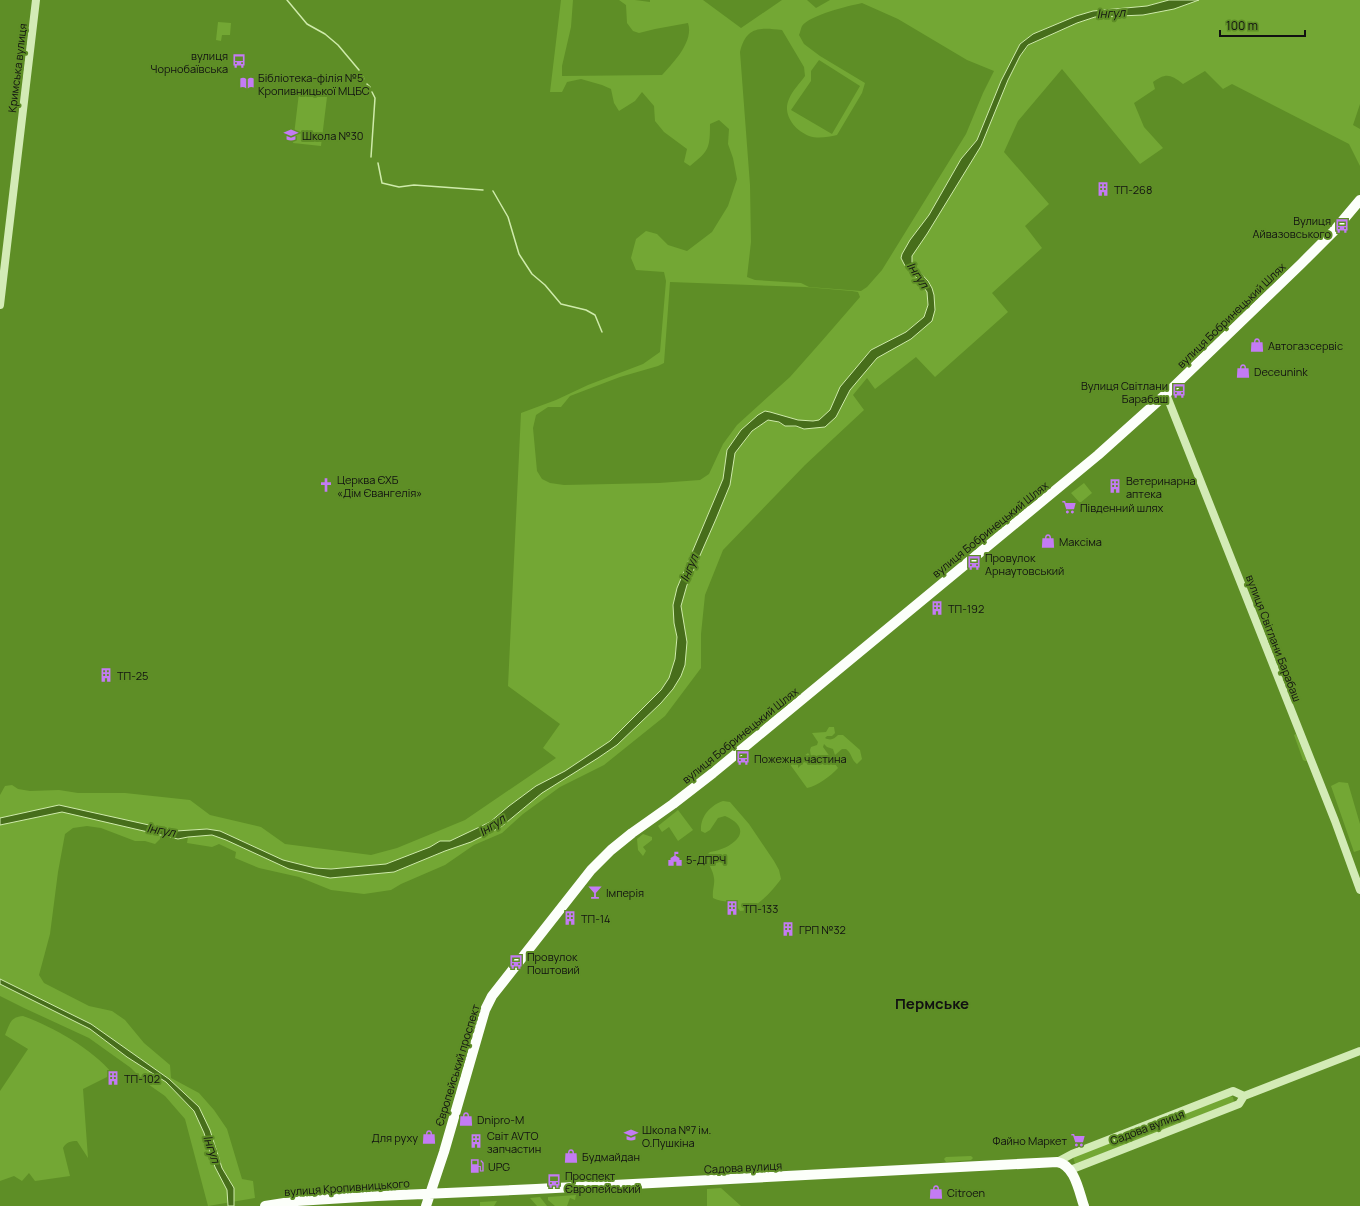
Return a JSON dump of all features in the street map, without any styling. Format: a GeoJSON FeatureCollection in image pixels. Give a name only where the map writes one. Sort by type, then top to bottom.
{"type":"FeatureCollection","features":[{"type":"Feature","properties":{"kind":"main road","name":"вулиця Бобринецький Шлях"},"geometry":{"type":"LineString","coordinates":[[611,850],[632,833],[679,800],[762,733],[1064,484],[1166,394],[1333,232],[1360,200]]}},
{"type":"Feature","properties":{"kind":"main road","name":"Європейський проспект"},"geometry":{"type":"LineString","coordinates":[[426,1206],[444,1152],[485,1010],[492,996],[591,870],[611,850]]}},
{"type":"Feature","properties":{"kind":"main road","name":"Садова вулиця"},"geometry":{"type":"LineString","coordinates":[[430,1194],[1061,1160]]}},
{"type":"Feature","properties":{"kind":"main road"},"geometry":{"type":"LineString","coordinates":[[1061,1160],[1070,1170],[1084,1206]]}},
{"type":"Feature","properties":{"kind":"main road","name":"вулиця Кропивницького"},"geometry":{"type":"LineString","coordinates":[[265,1206],[297,1201],[430,1194]]}},
{"type":"Feature","properties":{"kind":"street","name":"Кримська вулиця"},"geometry":{"type":"LineString","coordinates":[[0,305],[36,0]]}},
{"type":"Feature","properties":{"kind":"street","name":"вулиця Світлани Барабаш"},"geometry":{"type":"LineString","coordinates":[[1166,394],[1360,890]]}},
{"type":"Feature","properties":{"kind":"street","name":"Садова вулиця"},"geometry":{"type":"LineString","coordinates":[[1070,1170],[1239,1104],[1244,1096],[1360,1051]]}},
{"type":"Feature","properties":{"kind":"street","name":"Садова вулиця"},"geometry":{"type":"LineString","coordinates":[[1061,1160],[1233,1091],[1244,1096]]}},
{"type":"Feature","properties":{"kind":"shaded area"},"geometry":{"type":"Polygon","coordinates":[[[561,0],[573,0],[571,27],[562,66],[562,76],[662,75],[677,58],[686,44],[689,30],[688,23],[639,33],[633,31],[627,23],[626,5],[619,0],[650,2],[650,0],[703,0],[741,28],[782,0],[807,0],[816,8],[830,0],[1169,0],[1147,6],[1093,11],[1076,16],[1033,34],[1020,44],[1001,81],[977,140],[961,159],[929,215],[901,258],[908,270],[918,279],[927,292],[928,305],[924,317],[906,332],[871,350],[837,394],[830,410],[819,420],[798,420],[770,412],[758,415],[741,430],[727,450],[723,479],[681,578],[674,623],[677,637],[675,659],[669,678],[661,690],[610,741],[565,771],[536,786],[490,822],[450,841],[440,841],[430,847],[386,864],[331,869],[315,868],[283,860],[220,831],[207,829],[176,831],[159,827],[164,835],[155,844],[145,841],[135,841],[101,828],[87,826],[73,828],[65,834],[58,872],[50,934],[39,975],[44,983],[89,1006],[112,1011],[125,1020],[144,1043],[170,1065],[171,1078],[199,1093],[214,1110],[227,1129],[242,1179],[253,1181],[255,1198],[208,1206],[185,1119],[165,1096],[145,1082],[131,1068],[89,1038],[0,996],[0,795],[5,786],[12,785],[18,789],[30,791],[59,790],[78,793],[125,793],[190,800],[210,815],[261,827],[285,844],[371,855],[397,848],[465,820],[556,758],[543,748],[560,724],[508,686],[521,413],[643,364],[660,352],[666,281],[664,272],[636,270],[631,258],[636,239],[646,231],[657,234],[668,245],[687,251],[712,232],[728,206],[737,179],[733,158],[728,144],[729,129],[719,120],[710,124],[709,144],[705,152],[690,166],[684,162],[687,149],[664,132],[655,121],[654,106],[642,92],[635,101],[619,111],[614,103],[611,89],[581,79],[567,82],[562,92],[550,92],[561,0]],[[862,3],[830,12],[806,22],[802,26],[799,35],[804,44],[820,56],[865,83],[862,93],[837,135],[819,138],[809,136],[794,126],[788,116],[787,105],[790,96],[805,76],[804,67],[782,30],[755,30],[746,38],[740,52],[750,185],[751,242],[747,277],[755,280],[801,283],[809,287],[861,291],[867,287],[882,270],[966,134],[994,71],[967,60],[898,19],[862,3]],[[819,60],[811,71],[811,81],[791,110],[832,134],[860,86],[819,60]],[[670,282],[664,363],[620,377],[570,396],[561,407],[548,407],[536,415],[533,428],[537,471],[542,479],[550,483],[564,485],[659,483],[700,480],[709,474],[723,444],[737,425],[790,377],[860,297],[858,292],[805,287],[670,282]]]}},
{"type":"Feature","properties":{"kind":"shaded area"},"geometry":{"type":"Polygon","coordinates":[[[1199,0],[1360,0],[1360,104],[1353,125],[1360,129],[1360,166],[1349,144],[1232,84],[1223,89],[1205,71],[1183,84],[1175,78],[1168,76],[1161,77],[1153,82],[1155,89],[1134,103],[1144,127],[1163,148],[1140,164],[1062,69],[1018,121],[1004,152],[1049,204],[1025,226],[1042,248],[992,293],[1008,312],[935,377],[916,357],[875,389],[867,378],[853,395],[864,410],[805,465],[723,550],[705,595],[701,634],[701,668],[665,716],[604,765],[560,787],[523,814],[502,833],[474,845],[445,865],[401,884],[391,890],[364,894],[331,890],[299,877],[259,868],[235,858],[236,852],[219,844],[212,847],[187,843],[188,837],[212,835],[289,869],[330,878],[394,872],[471,842],[501,827],[542,793],[617,745],[661,703],[673,689],[681,676],[685,665],[686,653],[681,606],[687,585],[730,485],[735,453],[752,431],[768,420],[804,429],[839,412],[850,390],[877,358],[911,339],[935,310],[924,279],[914,265],[912,256],[981,146],[1008,80],[1020,56],[1029,45],[1077,23],[1095,17],[1143,15],[1199,0]]]}},
{"type":"Feature","properties":{"kind":"shaded area"},"geometry":{"type":"Polygon","coordinates":[[[218,22],[231,23],[230,35],[222,35],[221,41],[216,40],[218,22]]]}},
{"type":"Feature","properties":{"kind":"shaded area"},"geometry":{"type":"Polygon","coordinates":[[[299,93],[327,97],[321,146],[293,143],[299,93]]]}},
{"type":"Feature","properties":{"kind":"shaded area"},"geometry":{"type":"Polygon","coordinates":[[[1084,483],[1092,493],[1080,503],[1071,493],[1084,483]]]}},
{"type":"Feature","properties":{"kind":"shaded area"},"geometry":{"type":"Polygon","coordinates":[[[829,727],[834,727],[835,733],[832,736],[827,736],[825,738],[831,739],[838,735],[843,735],[860,750],[862,759],[857,764],[846,749],[842,749],[835,755],[833,749],[824,744],[823,747],[838,768],[824,780],[807,788],[789,763],[793,760],[798,763],[798,768],[804,762],[804,756],[808,753],[811,757],[811,747],[817,745],[818,742],[812,733],[826,732],[829,727]]]}},
{"type":"Feature","properties":{"kind":"shaded area"},"geometry":{"type":"Polygon","coordinates":[[[1296,734],[1307,761],[1303,760],[1294,735],[1296,734]]]}},
{"type":"Feature","properties":{"kind":"shaded area"},"geometry":{"type":"Polygon","coordinates":[[[1339,782],[1348,783],[1360,824],[1360,850],[1354,852],[1331,786],[1339,782]]]}},
{"type":"Feature","properties":{"kind":"shaded area"},"geometry":{"type":"Polygon","coordinates":[[[723,801],[730,802],[749,824],[774,861],[779,870],[781,879],[763,900],[746,910],[740,911],[734,904],[713,898],[713,872],[706,856],[710,852],[733,843],[738,838],[740,833],[739,827],[734,821],[725,816],[718,818],[710,830],[705,833],[701,831],[704,816],[714,805],[723,801]]]}},
{"type":"Feature","properties":{"kind":"shaded area"},"geometry":{"type":"Polygon","coordinates":[[[678,810],[693,830],[678,841],[669,827],[662,832],[658,826],[678,810]]]}},
{"type":"Feature","properties":{"kind":"shaded area"},"geometry":{"type":"Polygon","coordinates":[[[643,834],[652,837],[652,840],[643,847],[646,851],[643,856],[638,850],[637,839],[643,834]]]}},
{"type":"Feature","properties":{"kind":"shaded area"},"geometry":{"type":"Polygon","coordinates":[[[23,1016],[47,1026],[83,1047],[113,1074],[83,1089],[88,1158],[77,1141],[66,1144],[63,1148],[70,1176],[35,1181],[29,1173],[22,1181],[14,1176],[0,1181],[0,1091],[28,1049],[5,1035],[9,1024],[15,1018],[23,1016]]]}},
{"type":"Feature","properties":{"kind":"shaded area"},"geometry":{"type":"Polygon","coordinates":[[[1230,1096],[1233,1097],[1234,1102],[1075,1164],[1073,1157],[1230,1096]]]}},
{"type":"Feature","properties":{"kind":"shaded area"},"geometry":{"type":"Polygon","coordinates":[[[971,1156],[973,1158],[971,1160],[946,1162],[944,1159],[946,1157],[971,1156]]]}},
{"type":"Feature","properties":{"kind":"shaded area"},"geometry":{"type":"Polygon","coordinates":[[[721,1188],[741,1206],[707,1206],[707,1189],[721,1188]]]}},
{"type":"Feature","properties":{"kind":"shaded area"},"geometry":{"type":"Polygon","coordinates":[[[576,1195],[575,1200],[570,1198],[567,1206],[555,1206],[548,1200],[548,1197],[576,1195]]]}},
{"type":"Feature","properties":{"kind":"shaded area"},"geometry":{"type":"Polygon","coordinates":[[[540,1197],[547,1206],[537,1206],[530,1198],[540,1197]]]}},
{"type":"Feature","properties":{"kind":"shaded area"},"geometry":{"type":"Polygon","coordinates":[[[497,1201],[494,1206],[480,1206],[480,1202],[497,1201]]]}},
{"type":"Feature","properties":{"kind":"water","name":"Інгул"},"geometry":{"type":"Polygon","coordinates":[[[1169,0],[1199,0],[1174,9],[1143,15],[1095,17],[1077,23],[1028,45],[1020,56],[1008,80],[981,146],[912,256],[914,266],[928,281],[932,288],[935,310],[932,321],[911,339],[877,358],[850,390],[836,417],[825,427],[804,429],[796,426],[785,426],[779,422],[768,420],[752,431],[735,453],[730,485],[687,585],[681,606],[687,642],[685,665],[681,676],[673,689],[661,703],[617,745],[542,793],[501,827],[471,842],[394,872],[330,878],[289,869],[212,835],[178,839],[62,812],[0,825],[0,818],[59,805],[176,831],[207,829],[220,831],[283,860],[315,868],[331,869],[386,864],[430,847],[440,841],[450,841],[490,822],[536,786],[565,771],[610,741],[661,690],[669,678],[675,659],[677,637],[674,623],[673,605],[677,588],[723,479],[727,450],[741,430],[758,415],[765,411],[798,420],[819,420],[830,410],[840,387],[871,350],[906,332],[924,317],[928,305],[927,292],[918,279],[904,264],[901,258],[902,254],[910,240],[929,215],[961,159],[977,140],[1001,81],[1020,44],[1033,34],[1076,16],[1093,11],[1147,6],[1169,0]]]}},
{"type":"Feature","properties":{"kind":"water","name":"Інгул"},"geometry":{"type":"Polygon","coordinates":[[[0,979],[91,1024],[169,1079],[199,1107],[210,1130],[222,1168],[234,1188],[234,1206],[228,1206],[227,1190],[215,1167],[204,1133],[194,1111],[166,1082],[127,1057],[90,1029],[0,984],[0,979]]]}},
{"type":"Feature","properties":{"kind":"waterway"},"geometry":{"type":"LineString","coordinates":[[287,0],[307,24],[325,34],[338,45],[359,70]]}},
{"type":"Feature","properties":{"kind":"waterway"},"geometry":{"type":"LineString","coordinates":[[362,75],[364,79]]}},
{"type":"Feature","properties":{"kind":"waterway"},"geometry":{"type":"LineString","coordinates":[[367,84],[370,87]]}},
{"type":"Feature","properties":{"kind":"waterway"},"geometry":{"type":"LineString","coordinates":[[371,157],[375,98],[372,92]]}},
{"type":"Feature","properties":{"kind":"waterway"},"geometry":{"type":"LineString","coordinates":[[378,163],[382,183],[399,187],[414,185],[483,190]]}},
{"type":"Feature","properties":{"kind":"waterway"},"geometry":{"type":"LineString","coordinates":[[493,191],[508,217],[519,254],[532,274],[545,285],[561,304],[586,310],[595,315],[602,332]]}},
{"type":"Feature","properties":{"kind":"place","name":"вулиця Чорнобаївська"},"geometry":{"type":"Point","coordinates":[239,61]}},
{"type":"Feature","properties":{"kind":"place","name":"Бібліотека-філія №5 Кропивницької МЦБС"},"geometry":{"type":"Point","coordinates":[247,83]}},
{"type":"Feature","properties":{"kind":"place","name":"Школа №30"},"geometry":{"type":"Point","coordinates":[291,135]}},
{"type":"Feature","properties":{"kind":"place","name":"ТП-268"},"geometry":{"type":"Point","coordinates":[1103,189]}},
{"type":"Feature","properties":{"kind":"place","name":"Вулиця Айвазовського"},"geometry":{"type":"Point","coordinates":[1342,226]}},
{"type":"Feature","properties":{"kind":"place","name":"Автогазсервіс"},"geometry":{"type":"Point","coordinates":[1257,345]}},
{"type":"Feature","properties":{"kind":"place","name":"Deceunink"},"geometry":{"type":"Point","coordinates":[1243,371]}},
{"type":"Feature","properties":{"kind":"place","name":"Вулиця Світлани Барабаш"},"geometry":{"type":"Point","coordinates":[1179,391]}},
{"type":"Feature","properties":{"kind":"place","name":"Церква ЄХБ «Дім Євангелія»"},"geometry":{"type":"Point","coordinates":[326,485]}},
{"type":"Feature","properties":{"kind":"place","name":"Ветеринарна аптека"},"geometry":{"type":"Point","coordinates":[1115,486]}},
{"type":"Feature","properties":{"kind":"place","name":"Південний шлях"},"geometry":{"type":"Point","coordinates":[1069,507]}},
{"type":"Feature","properties":{"kind":"place","name":"Максіма"},"geometry":{"type":"Point","coordinates":[1048,541]}},
{"type":"Feature","properties":{"kind":"place","name":"Провулок Арнаутовський"},"geometry":{"type":"Point","coordinates":[974,563]}},
{"type":"Feature","properties":{"kind":"place","name":"ТП-192"},"geometry":{"type":"Point","coordinates":[937,608]}},
{"type":"Feature","properties":{"kind":"place","name":"ТП-25"},"geometry":{"type":"Point","coordinates":[106,675]}},
{"type":"Feature","properties":{"kind":"place","name":"Пожежна частина"},"geometry":{"type":"Point","coordinates":[743,758]}},
{"type":"Feature","properties":{"kind":"place","name":"5-ДПРЧ"},"geometry":{"type":"Point","coordinates":[675,859]}},
{"type":"Feature","properties":{"kind":"place","name":"Імперія"},"geometry":{"type":"Point","coordinates":[595,892]}},
{"type":"Feature","properties":{"kind":"place","name":"ТП-133"},"geometry":{"type":"Point","coordinates":[732,908]}},
{"type":"Feature","properties":{"kind":"place","name":"ТП-14"},"geometry":{"type":"Point","coordinates":[570,918]}},
{"type":"Feature","properties":{"kind":"place","name":"ГРП №32"},"geometry":{"type":"Point","coordinates":[788,929]}},
{"type":"Feature","properties":{"kind":"place","name":"Провулок Поштовий"},"geometry":{"type":"Point","coordinates":[516,962]}},
{"type":"Feature","properties":{"kind":"place","name":"ТП-102"},"geometry":{"type":"Point","coordinates":[113,1078]}},
{"type":"Feature","properties":{"kind":"place","name":"Dnipro-M"},"geometry":{"type":"Point","coordinates":[466,1119]}},
{"type":"Feature","properties":{"kind":"place","name":"Школа №7 ім. О.Пушкіна"},"geometry":{"type":"Point","coordinates":[631,1135]}},
{"type":"Feature","properties":{"kind":"place","name":"Для руху"},"geometry":{"type":"Point","coordinates":[429,1137]}},
{"type":"Feature","properties":{"kind":"place","name":"Файно Маркет"},"geometry":{"type":"Point","coordinates":[1078,1140]}},
{"type":"Feature","properties":{"kind":"place","name":"Світ AVTO запчастин"},"geometry":{"type":"Point","coordinates":[476,1141]}},
{"type":"Feature","properties":{"kind":"place","name":"Будмайдан"},"geometry":{"type":"Point","coordinates":[571,1156]}},
{"type":"Feature","properties":{"kind":"place","name":"UPG"},"geometry":{"type":"Point","coordinates":[477,1166]}},
{"type":"Feature","properties":{"kind":"place","name":"Проспект Європейський"},"geometry":{"type":"Point","coordinates":[554,1181]}},
{"type":"Feature","properties":{"kind":"place","name":"Citroen"},"geometry":{"type":"Point","coordinates":[936,1192]}},
{"type":"Feature","properties":{"kind":"district","name":"Пермське"},"geometry":{"type":"Point","coordinates":[932,1003]}}]}
